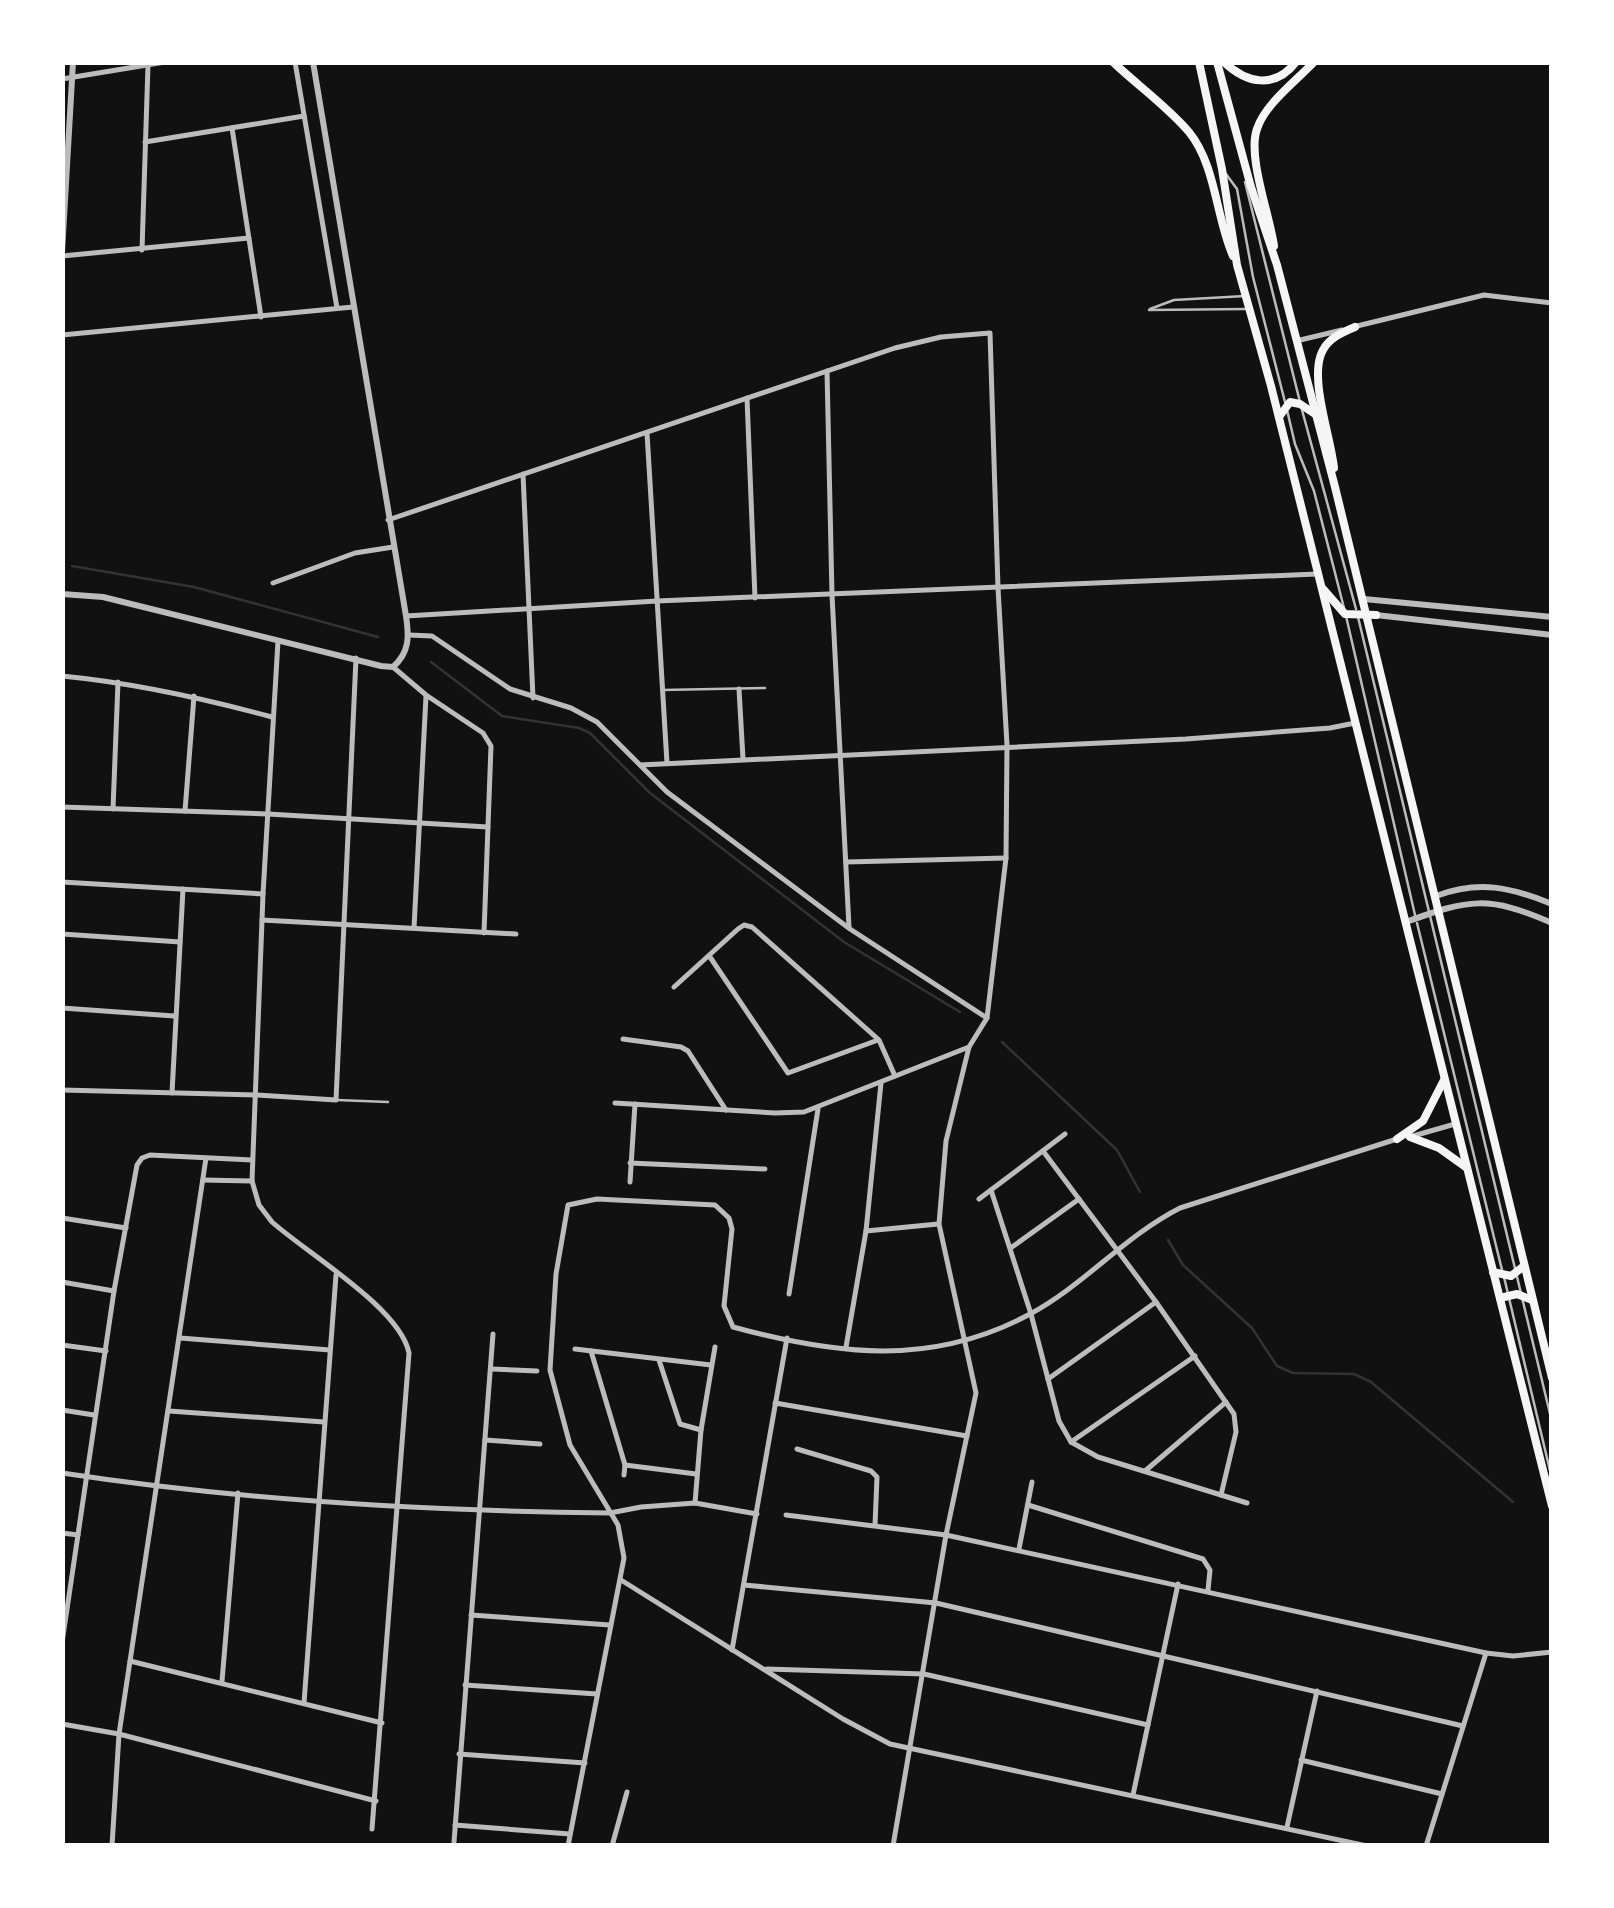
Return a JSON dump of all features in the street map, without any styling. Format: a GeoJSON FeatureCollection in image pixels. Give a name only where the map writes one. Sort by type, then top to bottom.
{"type":"FeatureCollection","features":[{"type":"Feature","properties":{"kind":"main road"},"geometry":{"type":"LineString","coordinates":[[1114,62],[1190,133],[1207,168],[1225,238],[1237,264]]}},
{"type":"Feature","properties":{"kind":"main road"},"geometry":{"type":"LineString","coordinates":[[1199,62],[1237,264],[1493,1272],[1503,1297],[1552,1506]]}},
{"type":"Feature","properties":{"kind":"main road"},"geometry":{"type":"LineString","coordinates":[[1221,62],[1255,82],[1274,79],[1296,62]]}},
{"type":"Feature","properties":{"kind":"main road"},"geometry":{"type":"LineString","coordinates":[[1221,62],[1246,170],[1277,265],[1336,487],[1436,896],[1434,910],[1521,1270],[1552,1378]]}},
{"type":"Feature","properties":{"kind":"main road"},"geometry":{"type":"LineString","coordinates":[[1277,265],[1256,155],[1256,134],[1273,105],[1314,62]]}},
{"type":"Feature","properties":{"kind":"main road"},"geometry":{"type":"LineString","coordinates":[[1336,487],[1318,377],[1319,360],[1330,340],[1354,327]]}},
{"type":"Feature","properties":{"kind":"main road"},"geometry":{"type":"LineString","coordinates":[[1278,418],[1286,405],[1300,404],[1315,414]]}},
{"type":"Feature","properties":{"kind":"main road"},"geometry":{"type":"LineString","coordinates":[[1321,586],[1345,614],[1367,615]]}},
{"type":"Feature","properties":{"kind":"main road"},"geometry":{"type":"LineString","coordinates":[[1398,1139],[1423,1121],[1444,1080]]}},
{"type":"Feature","properties":{"kind":"main road"},"geometry":{"type":"LineString","coordinates":[[1410,1137],[1439,1148],[1467,1168]]}},
{"type":"Feature","properties":{"kind":"main road"},"geometry":{"type":"LineString","coordinates":[[1493,1272],[1504,1275],[1521,1270]]}},
{"type":"Feature","properties":{"kind":"main road"},"geometry":{"type":"LineString","coordinates":[[1503,1297],[1521,1295],[1532,1300]]}},
{"type":"Feature","properties":{"kind":"street"},"geometry":{"type":"LineString","coordinates":[[73,62],[62,254],[249,238]]}},
{"type":"Feature","properties":{"kind":"street"},"geometry":{"type":"LineString","coordinates":[[62,79],[165,62]]}},
{"type":"Feature","properties":{"kind":"street"},"geometry":{"type":"LineString","coordinates":[[295,62],[337,308]]}},
{"type":"Feature","properties":{"kind":"street"},"geometry":{"type":"LineString","coordinates":[[313,62],[409,635],[403,658],[394,667]]}},
{"type":"Feature","properties":{"kind":"street"},"geometry":{"type":"LineString","coordinates":[[142,250],[148,65]]}},
{"type":"Feature","properties":{"kind":"street"},"geometry":{"type":"LineString","coordinates":[[145,142],[304,116]]}},
{"type":"Feature","properties":{"kind":"street"},"geometry":{"type":"LineString","coordinates":[[232,128],[261,316]]}},
{"type":"Feature","properties":{"kind":"street"},"geometry":{"type":"LineString","coordinates":[[1296,341],[1453,300],[1484,296],[1552,303]]}},
{"type":"Feature","properties":{"kind":"street"},"geometry":{"type":"LineString","coordinates":[[62,335],[354,307]]}},
{"type":"Feature","properties":{"kind":"street"},"geometry":{"type":"LineString","coordinates":[[388,520],[920,341],[990,333],[1007,745],[1006,858],[987,1018],[969,1047],[946,1141],[939,1224],[976,1393],[946,1534],[893,1846]]}},
{"type":"Feature","properties":{"kind":"street"},"geometry":{"type":"LineString","coordinates":[[827,370],[832,595],[850,929]]}},
{"type":"Feature","properties":{"kind":"street"},"geometry":{"type":"LineString","coordinates":[[747,398],[754,598]]}},
{"type":"Feature","properties":{"kind":"street"},"geometry":{"type":"LineString","coordinates":[[647,433],[667,764]]}},
{"type":"Feature","properties":{"kind":"street"},"geometry":{"type":"LineString","coordinates":[[524,474],[532,698]]}},
{"type":"Feature","properties":{"kind":"street"},"geometry":{"type":"LineString","coordinates":[[273,582],[354,553],[393,547]]}},
{"type":"Feature","properties":{"kind":"street"},"geometry":{"type":"LineString","coordinates":[[406,616],[657,601],[1318,574]]}},
{"type":"Feature","properties":{"kind":"street"},"geometry":{"type":"LineString","coordinates":[[62,594],[104,597],[394,667],[426,695],[483,732],[491,746],[484,933]]}},
{"type":"Feature","properties":{"kind":"street"},"geometry":{"type":"LineString","coordinates":[[1364,599],[1552,617]]}},
{"type":"Feature","properties":{"kind":"street"},"geometry":{"type":"LineString","coordinates":[[1486,627],[1488,610]]}},
{"type":"Feature","properties":{"kind":"street"},"geometry":{"type":"LineString","coordinates":[[1367,615],[1552,635]]}},
{"type":"Feature","properties":{"kind":"street"},"geometry":{"type":"LineString","coordinates":[[409,635],[432,636],[510,688],[598,722],[667,792],[850,929],[987,1018]]}},
{"type":"Feature","properties":{"kind":"street"},"geometry":{"type":"LineString","coordinates":[[278,638],[262,894],[252,1181],[259,1206],[272,1222],[386,1311],[407,1343],[372,1829]]}},
{"type":"Feature","properties":{"kind":"street"},"geometry":{"type":"LineString","coordinates":[[62,1090],[336,1100],[356,658]]}},
{"type":"Feature","properties":{"kind":"street"},"geometry":{"type":"LineString","coordinates":[[62,676],[118,681],[272,717]]}},
{"type":"Feature","properties":{"kind":"street"},"geometry":{"type":"LineString","coordinates":[[113,809],[118,681]]}},
{"type":"Feature","properties":{"kind":"street"},"geometry":{"type":"LineString","coordinates":[[739,689],[744,760]]}},
{"type":"Feature","properties":{"kind":"street"},"geometry":{"type":"LineString","coordinates":[[414,928],[426,695]]}},
{"type":"Feature","properties":{"kind":"street"},"geometry":{"type":"LineString","coordinates":[[184,811],[194,696]]}},
{"type":"Feature","properties":{"kind":"street"},"geometry":{"type":"LineString","coordinates":[[640,765],[1186,738],[1330,728],[1356,722]]}},
{"type":"Feature","properties":{"kind":"street"},"geometry":{"type":"LineString","coordinates":[[62,807],[488,827]]}},
{"type":"Feature","properties":{"kind":"street"},"geometry":{"type":"LineString","coordinates":[[846,862],[1006,858]]}},
{"type":"Feature","properties":{"kind":"street"},"geometry":{"type":"LineString","coordinates":[[62,882],[262,894]]}},
{"type":"Feature","properties":{"kind":"street"},"geometry":{"type":"LineString","coordinates":[[1436,896],[1460,887],[1500,886],[1552,904]]}},
{"type":"Feature","properties":{"kind":"street"},"geometry":{"type":"LineString","coordinates":[[172,1093],[183,889]]}},
{"type":"Feature","properties":{"kind":"street"},"geometry":{"type":"LineString","coordinates":[[1406,922],[1434,910],[1474,902],[1500,903],[1552,923]]}},
{"type":"Feature","properties":{"kind":"street"},"geometry":{"type":"LineString","coordinates":[[262,920],[516,934]]}},
{"type":"Feature","properties":{"kind":"street"},"geometry":{"type":"LineString","coordinates":[[674,987],[744,925],[752,927],[879,1040],[894,1076]]}},
{"type":"Feature","properties":{"kind":"street"},"geometry":{"type":"LineString","coordinates":[[62,934],[180,942]]}},
{"type":"Feature","properties":{"kind":"street"},"geometry":{"type":"LineString","coordinates":[[710,957],[788,1073],[879,1040]]}},
{"type":"Feature","properties":{"kind":"street"},"geometry":{"type":"LineString","coordinates":[[62,1008],[176,1016]]}},
{"type":"Feature","properties":{"kind":"street"},"geometry":{"type":"LineString","coordinates":[[623,1039],[688,1051],[726,1110]]}},
{"type":"Feature","properties":{"kind":"street"},"geometry":{"type":"LineString","coordinates":[[614,1103],[791,1114],[818,1109],[969,1047]]}},
{"type":"Feature","properties":{"kind":"street"},"geometry":{"type":"LineString","coordinates":[[846,1348],[866,1231],[881,1083]]}},
{"type":"Feature","properties":{"kind":"street"},"geometry":{"type":"LineString","coordinates":[[630,1182],[635,1104]]}},
{"type":"Feature","properties":{"kind":"street"},"geometry":{"type":"LineString","coordinates":[[789,1294],[818,1109]]}},
{"type":"Feature","properties":{"kind":"street"},"geometry":{"type":"LineString","coordinates":[[568,1846],[621,1580],[622,1543],[610,1513],[570,1446],[550,1370],[556,1274],[566,1208],[597,1198],[715,1205],[724,1211],[732,1228],[724,1314],[733,1327],[846,1348],[906,1352],[967,1341],[1031,1314],[1180,1208],[1456,1123]]}},
{"type":"Feature","properties":{"kind":"street"},"geometry":{"type":"LineString","coordinates":[[979,1199],[1065,1134]]}},
{"type":"Feature","properties":{"kind":"street"},"geometry":{"type":"LineString","coordinates":[[1043,1150],[1227,1401],[1236,1432],[1222,1495]]}},
{"type":"Feature","properties":{"kind":"street"},"geometry":{"type":"LineString","coordinates":[[62,1643],[114,1291],[137,1165],[150,1155],[252,1160]]}},
{"type":"Feature","properties":{"kind":"street"},"geometry":{"type":"LineString","coordinates":[[112,1846],[118,1734],[206,1158]]}},
{"type":"Feature","properties":{"kind":"street"},"geometry":{"type":"LineString","coordinates":[[630,1162],[765,1168]]}},
{"type":"Feature","properties":{"kind":"street"},"geometry":{"type":"LineString","coordinates":[[203,1180],[252,1181]]}},
{"type":"Feature","properties":{"kind":"street"},"geometry":{"type":"LineString","coordinates":[[991,1190],[1031,1314],[1059,1421],[1071,1442],[1098,1457],[1247,1503]]}},
{"type":"Feature","properties":{"kind":"street"},"geometry":{"type":"LineString","coordinates":[[1011,1247],[1079,1200]]}},
{"type":"Feature","properties":{"kind":"street"},"geometry":{"type":"LineString","coordinates":[[62,1218],[126,1228]]}},
{"type":"Feature","properties":{"kind":"street"},"geometry":{"type":"LineString","coordinates":[[866,1231],[939,1224]]}},
{"type":"Feature","properties":{"kind":"street"},"geometry":{"type":"LineString","coordinates":[[304,1703],[336,1274]]}},
{"type":"Feature","properties":{"kind":"street"},"geometry":{"type":"LineString","coordinates":[[62,1282],[114,1291]]}},
{"type":"Feature","properties":{"kind":"street"},"geometry":{"type":"LineString","coordinates":[[1048,1378],[1156,1302]]}},
{"type":"Feature","properties":{"kind":"street"},"geometry":{"type":"LineString","coordinates":[[454,1842],[494,1334]]}},
{"type":"Feature","properties":{"kind":"street"},"geometry":{"type":"LineString","coordinates":[[180,1338],[330,1350]]}},
{"type":"Feature","properties":{"kind":"street"},"geometry":{"type":"LineString","coordinates":[[732,1650],[786,1338]]}},
{"type":"Feature","properties":{"kind":"street"},"geometry":{"type":"LineString","coordinates":[[62,1345],[106,1351]]}},
{"type":"Feature","properties":{"kind":"street"},"geometry":{"type":"LineString","coordinates":[[695,1504],[701,1430],[715,1346]]}},
{"type":"Feature","properties":{"kind":"street"},"geometry":{"type":"LineString","coordinates":[[575,1349],[712,1366]]}},
{"type":"Feature","properties":{"kind":"street"},"geometry":{"type":"LineString","coordinates":[[591,1351],[625,1465],[624,1475]]}},
{"type":"Feature","properties":{"kind":"street"},"geometry":{"type":"LineString","coordinates":[[1071,1442],[1195,1356]]}},
{"type":"Feature","properties":{"kind":"street"},"geometry":{"type":"LineString","coordinates":[[659,1360],[680,1424],[701,1430]]}},
{"type":"Feature","properties":{"kind":"street"},"geometry":{"type":"LineString","coordinates":[[492,1369],[537,1371]]}},
{"type":"Feature","properties":{"kind":"street"},"geometry":{"type":"LineString","coordinates":[[1145,1471],[1227,1401]]}},
{"type":"Feature","properties":{"kind":"street"},"geometry":{"type":"LineString","coordinates":[[776,1403],[966,1436]]}},
{"type":"Feature","properties":{"kind":"street"},"geometry":{"type":"LineString","coordinates":[[62,1410],[96,1415]]}},
{"type":"Feature","properties":{"kind":"street"},"geometry":{"type":"LineString","coordinates":[[169,1411],[324,1422]]}},
{"type":"Feature","properties":{"kind":"street"},"geometry":{"type":"LineString","coordinates":[[485,1440],[540,1444]]}},
{"type":"Feature","properties":{"kind":"street"},"geometry":{"type":"LineString","coordinates":[[797,1449],[877,1476],[874,1525]]}},
{"type":"Feature","properties":{"kind":"street"},"geometry":{"type":"LineString","coordinates":[[625,1465],[696,1474]]}},
{"type":"Feature","properties":{"kind":"street"},"geometry":{"type":"LineString","coordinates":[[62,1473],[398,1506],[610,1513],[695,1504],[757,1514]]}},
{"type":"Feature","properties":{"kind":"street"},"geometry":{"type":"LineString","coordinates":[[1019,1549],[1032,1482]]}},
{"type":"Feature","properties":{"kind":"street"},"geometry":{"type":"LineString","coordinates":[[222,1681],[238,1493]]}},
{"type":"Feature","properties":{"kind":"street"},"geometry":{"type":"LineString","coordinates":[[1028,1506],[1203,1559],[1210,1570],[1208,1590]]}},
{"type":"Feature","properties":{"kind":"street"},"geometry":{"type":"LineString","coordinates":[[786,1515],[946,1534],[1486,1653],[1513,1656],[1552,1652]]}},
{"type":"Feature","properties":{"kind":"street"},"geometry":{"type":"LineString","coordinates":[[62,1533],[78,1535]]}},
{"type":"Feature","properties":{"kind":"street"},"geometry":{"type":"LineString","coordinates":[[621,1580],[872,1736],[911,1750],[1367,1846]]}},
{"type":"Feature","properties":{"kind":"street"},"geometry":{"type":"LineString","coordinates":[[1133,1795],[1178,1584]]}},
{"type":"Feature","properties":{"kind":"street"},"geometry":{"type":"LineString","coordinates":[[744,1585],[936,1603],[1463,1726]]}},
{"type":"Feature","properties":{"kind":"street"},"geometry":{"type":"LineString","coordinates":[[471,1615],[610,1625]]}},
{"type":"Feature","properties":{"kind":"street"},"geometry":{"type":"LineString","coordinates":[[1426,1846],[1486,1653]]}},
{"type":"Feature","properties":{"kind":"street"},"geometry":{"type":"LineString","coordinates":[[130,1661],[382,1724]]}},
{"type":"Feature","properties":{"kind":"street"},"geometry":{"type":"LineString","coordinates":[[763,1668],[924,1674],[1148,1725]]}},
{"type":"Feature","properties":{"kind":"street"},"geometry":{"type":"LineString","coordinates":[[465,1685],[598,1694]]}},
{"type":"Feature","properties":{"kind":"street"},"geometry":{"type":"LineString","coordinates":[[1287,1827],[1317,1690]]}},
{"type":"Feature","properties":{"kind":"street"},"geometry":{"type":"LineString","coordinates":[[62,1724],[118,1734],[376,1801]]}},
{"type":"Feature","properties":{"kind":"street"},"geometry":{"type":"LineString","coordinates":[[459,1754],[585,1763]]}},
{"type":"Feature","properties":{"kind":"street"},"geometry":{"type":"LineString","coordinates":[[1301,1760],[1442,1794]]}},
{"type":"Feature","properties":{"kind":"street"},"geometry":{"type":"LineString","coordinates":[[612,1846],[627,1792]]}},
{"type":"Feature","properties":{"kind":"street"},"geometry":{"type":"LineString","coordinates":[[455,1825],[570,1834]]}},
{"type":"Feature","properties":{"kind":"lane"},"geometry":{"type":"LineString","coordinates":[[1222,169],[1237,189],[1253,276],[1295,444],[1314,491],[1345,614],[1504,1275],[1503,1297],[1552,1479]]}},
{"type":"Feature","properties":{"kind":"lane"},"geometry":{"type":"LineString","coordinates":[[1246,170],[1245,188],[1300,404],[1367,615],[1434,910]]}},
{"type":"Feature","properties":{"kind":"lane"},"geometry":{"type":"LineString","coordinates":[[1246,296],[1174,300],[1149,310],[1250,309]]}},
{"type":"Feature","properties":{"kind":"lane"},"geometry":{"type":"LineString","coordinates":[[662,690],[765,688]]}},
{"type":"Feature","properties":{"kind":"lane"},"geometry":{"type":"LineString","coordinates":[[336,1100],[388,1102]]}},
{"type":"Feature","properties":{"kind":"lane"},"geometry":{"type":"LineString","coordinates":[[1521,1270],[1521,1295],[1552,1422]]}},
{"type":"Feature","properties":{"kind":"waterway"},"geometry":{"type":"LineString","coordinates":[[72,566],[194,587],[378,637]]}},
{"type":"Feature","properties":{"kind":"waterway"},"geometry":{"type":"LineString","coordinates":[[431,662],[502,716],[590,733],[650,793],[844,942],[960,1012]]}},
{"type":"Feature","properties":{"kind":"waterway"},"geometry":{"type":"LineString","coordinates":[[1002,1042],[1117,1150],[1140,1192]]}},
{"type":"Feature","properties":{"kind":"waterway"},"geometry":{"type":"LineString","coordinates":[[1168,1240],[1183,1265],[1252,1328],[1277,1366],[1293,1373],[1354,1374],[1371,1382],[1513,1502]]}}]}
